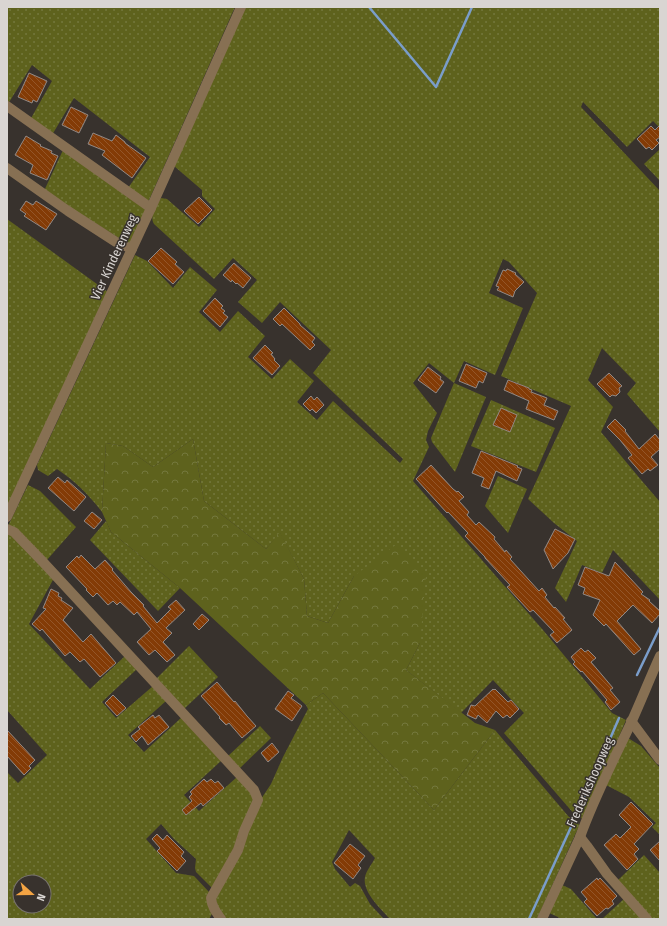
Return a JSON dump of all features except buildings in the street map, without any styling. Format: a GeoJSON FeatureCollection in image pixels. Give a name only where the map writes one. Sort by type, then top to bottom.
{"type":"FeatureCollection","features":[{"type":"Feature","properties":{"kind":"street","name":"Vier Kinderenweg"},"geometry":{"type":"LineString","coordinates":[[7,517],[151,208],[241,7]]}},
{"type":"Feature","properties":{"kind":"street"},"geometry":{"type":"LineString","coordinates":[[7,106],[151,208]]}},
{"type":"Feature","properties":{"kind":"street"},"geometry":{"type":"LineString","coordinates":[[7,168],[68,211],[116,242],[132,249]]}},
{"type":"Feature","properties":{"kind":"street"},"geometry":{"type":"LineString","coordinates":[[7,529],[14,532],[43,562],[254,790],[258,800],[244,831],[238,850],[212,898],[214,910],[221,919]]}},
{"type":"Feature","properties":{"kind":"street","name":"Frederikshoopweg"},"geometry":{"type":"LineString","coordinates":[[542,919],[660,656]]}},
{"type":"Feature","properties":{"kind":"street"},"geometry":{"type":"LineString","coordinates":[[631,721],[660,760]]}},
{"type":"Feature","properties":{"kind":"street"},"geometry":{"type":"LineString","coordinates":[[580,837],[607,874],[647,919]]}},
{"type":"Feature","properties":{"kind":"green space"},"geometry":{"type":"Polygon","coordinates":[[[7,7],[235,7],[149,200],[145,201],[128,188],[150,157],[74,98],[52,135],[30,120],[52,81],[32,65],[8,104],[7,103],[7,7]]]}},
{"type":"Feature","properties":{"kind":"green space"},"geometry":{"type":"Polygon","coordinates":[[[245,7],[660,7],[660,128],[653,121],[627,147],[583,102],[581,107],[660,191],[660,432],[627,394],[636,383],[602,348],[588,380],[613,407],[601,432],[660,502],[660,600],[613,550],[602,573],[582,565],[566,602],[555,588],[577,541],[554,523],[528,499],[571,406],[501,376],[537,293],[509,262],[503,259],[489,293],[523,308],[495,375],[464,361],[454,383],[429,363],[413,383],[437,413],[428,431],[426,440],[429,447],[413,481],[543,630],[612,713],[626,720],[583,819],[575,815],[504,733],[524,713],[493,680],[461,713],[406,670],[420,643],[354,576],[328,623],[307,616],[304,579],[280,533],[266,549],[204,501],[193,439],[153,467],[123,446],[106,443],[102,512],[70,478],[57,469],[48,476],[38,470],[37,465],[135,255],[147,261],[173,288],[190,267],[217,290],[199,312],[220,332],[238,311],[265,336],[248,357],[272,379],[290,359],[314,381],[297,402],[317,420],[333,401],[400,463],[403,459],[313,373],[331,350],[280,302],[262,323],[238,302],[257,280],[233,258],[214,279],[154,224],[152,218],[161,198],[167,199],[199,227],[215,209],[202,196],[202,190],[174,166],[245,7]]]}},
{"type":"Feature","properties":{"kind":"green space"},"geometry":{"type":"Polygon","coordinates":[[[660,149],[660,181],[644,164],[660,149]]]}},
{"type":"Feature","properties":{"kind":"green space"},"geometry":{"type":"Polygon","coordinates":[[[63,150],[145,208],[145,212],[130,245],[44,191],[63,150]]]}},
{"type":"Feature","properties":{"kind":"green space"},"geometry":{"type":"Polygon","coordinates":[[[7,219],[108,292],[7,508],[7,219]]]}},
{"type":"Feature","properties":{"kind":"green space"},"geometry":{"type":"Polygon","coordinates":[[[454,383],[486,397],[455,472],[432,442],[431,438],[454,383]]]}},
{"type":"Feature","properties":{"kind":"green space"},"geometry":{"type":"Polygon","coordinates":[[[491,400],[555,428],[536,472],[471,446],[491,400]]]}},
{"type":"Feature","properties":{"kind":"green space"},"geometry":{"type":"Polygon","coordinates":[[[193,439],[204,501],[266,549],[280,532],[304,579],[307,616],[328,623],[354,576],[397,544],[426,575],[420,643],[406,670],[475,723],[495,730],[434,810],[323,693],[306,705],[180,588],[111,532],[102,512],[106,443],[123,446],[153,467],[193,439]]]}},
{"type":"Feature","properties":{"kind":"green space"},"geometry":{"type":"Polygon","coordinates":[[[498,476],[527,489],[508,533],[485,506],[498,476]]]}},
{"type":"Feature","properties":{"kind":"green space"},"geometry":{"type":"Polygon","coordinates":[[[28,485],[40,491],[76,527],[46,561],[8,526],[28,485]]]}},
{"type":"Feature","properties":{"kind":"green space"},"geometry":{"type":"Polygon","coordinates":[[[106,521],[111,532],[180,588],[158,611],[90,540],[106,521]]]}},
{"type":"Feature","properties":{"kind":"green space"},"geometry":{"type":"Polygon","coordinates":[[[7,534],[11,534],[54,578],[29,624],[90,689],[125,656],[137,669],[102,702],[116,718],[153,686],[166,701],[128,735],[144,752],[182,717],[221,761],[184,795],[199,811],[237,777],[253,794],[254,803],[241,834],[213,889],[196,872],[196,859],[174,839],[161,824],[146,839],[176,873],[194,876],[210,893],[212,914],[209,919],[7,919],[7,772],[18,783],[47,755],[7,710],[7,534]]]}},
{"type":"Feature","properties":{"kind":"green space"},"geometry":{"type":"Polygon","coordinates":[[[189,646],[218,677],[184,709],[156,679],[189,646]]]}},
{"type":"Feature","properties":{"kind":"green space"},"geometry":{"type":"Polygon","coordinates":[[[323,693],[434,810],[495,730],[569,817],[578,822],[579,826],[537,919],[390,919],[373,900],[366,888],[365,877],[375,858],[349,830],[332,862],[335,869],[350,887],[355,883],[360,886],[370,904],[384,919],[224,919],[222,917],[215,898],[261,799],[271,784],[308,709],[306,705],[323,693]]]}},
{"type":"Feature","properties":{"kind":"green space"},"geometry":{"type":"Polygon","coordinates":[[[260,726],[271,738],[239,769],[227,757],[260,726]]]}},
{"type":"Feature","properties":{"kind":"green space"},"geometry":{"type":"Polygon","coordinates":[[[628,738],[641,746],[660,768],[660,835],[652,827],[656,823],[629,797],[606,785],[628,738]]]}},
{"type":"Feature","properties":{"kind":"green space"},"geometry":{"type":"Polygon","coordinates":[[[644,855],[660,873],[660,919],[649,919],[617,881],[644,855]]]}},
{"type":"Feature","properties":{"kind":"green space"},"geometry":{"type":"Polygon","coordinates":[[[562,885],[571,889],[597,919],[560,919],[549,913],[562,885]]]}},
{"type":"Feature","properties":{"kind":"green space"},"geometry":{"type":"Polygon","coordinates":[[[625,898],[643,919],[602,919],[625,898]]]}},
{"type":"Feature","properties":{"kind":"waterway"},"geometry":{"type":"LineString","coordinates":[[369,7],[436,87],[472,7]]}},
{"type":"Feature","properties":{"kind":"waterway"},"geometry":{"type":"LineString","coordinates":[[637,675],[660,627]]}},
{"type":"Feature","properties":{"kind":"waterway"},"geometry":{"type":"LineString","coordinates":[[578,813],[619,718]]}},
{"type":"Feature","properties":{"kind":"waterway"},"geometry":{"type":"LineString","coordinates":[[529,919],[571,827]]}}]}
